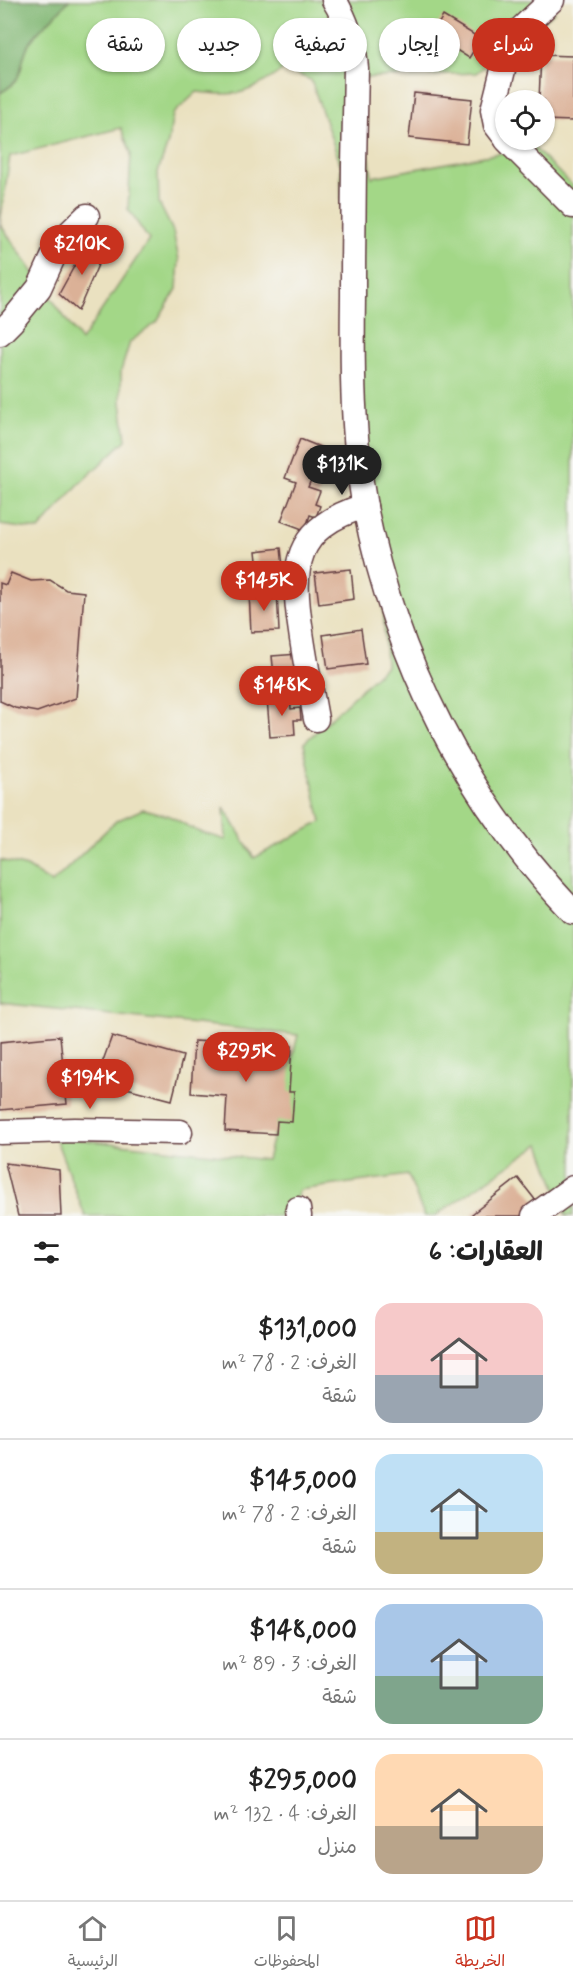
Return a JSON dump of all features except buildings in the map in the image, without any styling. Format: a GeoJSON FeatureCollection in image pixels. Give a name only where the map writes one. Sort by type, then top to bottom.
{"type":"FeatureCollection","features":[{"type":"Feature","properties":{"kind":"street"},"geometry":{"type":"LineString","coordinates":[[334,0],[348,28],[356,68],[352,336],[356,432],[365,506],[394,618],[411,663],[454,753],[522,855],[573,912]]}},
{"type":"Feature","properties":{"kind":"street"},"geometry":{"type":"LineString","coordinates":[[498,90],[506,58],[522,28],[552,0]]}},
{"type":"Feature","properties":{"kind":"street"},"geometry":{"type":"LineString","coordinates":[[495,102],[493,110],[495,120]]}},
{"type":"Feature","properties":{"kind":"street"},"geometry":{"type":"LineString","coordinates":[[517,150],[573,206]]}},
{"type":"Feature","properties":{"kind":"street"},"geometry":{"type":"LineString","coordinates":[[0,333],[39,288],[60,242],[87,216]]}},
{"type":"Feature","properties":{"kind":"street"},"geometry":{"type":"LineString","coordinates":[[316,719],[297,606],[295,579],[298,562],[305,546],[328,521],[339,514],[365,506]]}},
{"type":"Feature","properties":{"kind":"street"},"geometry":{"type":"LineString","coordinates":[[0,1132],[75,1130],[180,1132]]}},
{"type":"Feature","properties":{"kind":"street"},"geometry":{"type":"LineString","coordinates":[[543,1213],[573,1188]]}},
{"type":"Feature","properties":{"kind":"green space"},"geometry":{"type":"Polygon","coordinates":[[[0,0],[69,0],[30,42],[19,75],[9,87],[0,93],[0,0]]]}},
{"type":"Feature","properties":{"kind":"green space"},"geometry":{"type":"Polygon","coordinates":[[[69,0],[546,0],[554,12],[546,18],[472,18],[472,72],[476,73],[359,78],[372,177],[517,150],[536,150],[573,186],[573,1216],[566,1216],[540,1144],[435,1216],[424,1216],[408,1175],[299,1190],[291,1216],[85,1216],[55,1137],[267,1160],[298,1035],[0,1003],[0,860],[27,867],[52,883],[116,821],[143,809],[170,816],[197,831],[226,840],[224,807],[254,858],[321,822],[304,743],[386,666],[382,583],[344,393],[341,166],[311,80],[291,72],[367,72],[367,18],[273,18],[273,72],[280,72],[262,84],[243,92],[223,94],[197,92],[173,114],[168,143],[158,172],[159,203],[173,231],[179,260],[177,289],[157,322],[130,342],[121,371],[121,402],[126,440],[78,485],[39,530],[0,525],[0,224],[0,93],[9,87],[19,75],[26,49],[69,0]],[[121,128],[10,156],[0,224],[81,341],[149,240],[128,209],[131,153],[121,128]]]}}]}
